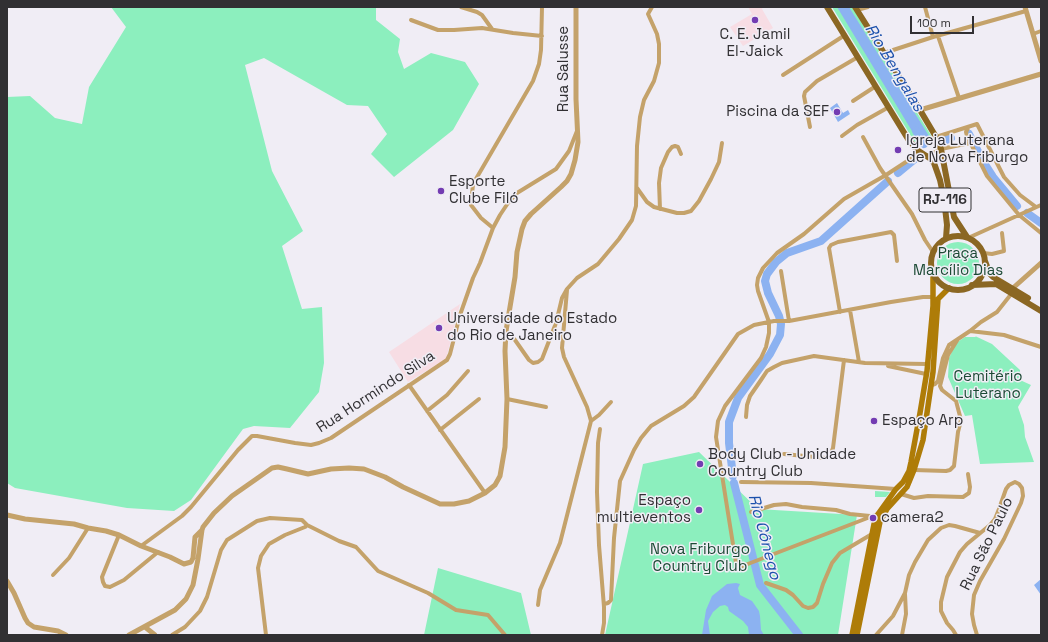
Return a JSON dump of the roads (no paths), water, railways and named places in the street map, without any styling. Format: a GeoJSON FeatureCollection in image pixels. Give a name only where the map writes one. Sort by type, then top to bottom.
{"type":"FeatureCollection","features":[{"type":"Feature","properties":{"kind":"main road","name":"RJ-116"},"geometry":{"type":"LineString","coordinates":[[827,7],[908,139],[917,150],[927,156],[934,163],[940,180],[944,199],[948,225],[946,238]]}},
{"type":"Feature","properties":{"kind":"main road","name":"RJ-116"},"geometry":{"type":"LineString","coordinates":[[856,9],[936,137],[941,149],[954,217],[967,238],[978,246],[984,256],[990,274],[1041,312]]}},
{"type":"Feature","properties":{"kind":"main road"},"geometry":{"type":"LineString","coordinates":[[852,635],[872,534],[878,514],[902,482],[911,462],[926,374],[933,297],[933,274],[931,263],[933,252],[936,246],[946,238],[953,236],[967,238]]}},
{"type":"Feature","properties":{"kind":"main road"},"geometry":{"type":"LineString","coordinates":[[972,285],[982,273],[984,256]]}},
{"type":"Feature","properties":{"kind":"main road"},"geometry":{"type":"LineString","coordinates":[[857,635],[878,526],[882,515],[907,487],[923,440],[932,385],[938,299],[950,288],[940,283],[933,274]]}},
{"type":"Feature","properties":{"kind":"main road","name":"RJ-116"},"geometry":{"type":"LineString","coordinates":[[950,288],[960,289],[972,285],[996,284],[1041,307]]}},
{"type":"Feature","properties":{"kind":"street"},"geometry":{"type":"LineString","coordinates":[[462,7],[482,15],[492,29]]}},
{"type":"Feature","properties":{"kind":"street"},"geometry":{"type":"LineString","coordinates":[[493,228],[481,218],[471,205],[473,184],[533,81],[539,64],[542,36],[542,7]]}},
{"type":"Feature","properties":{"kind":"street","name":"Rua Salusse"},"geometry":{"type":"LineString","coordinates":[[485,493],[495,485],[500,476],[505,447],[507,399],[505,351],[506,331],[515,277],[517,252],[522,229],[525,221],[531,214],[561,188],[571,174],[575,160],[578,142],[576,7]]}},
{"type":"Feature","properties":{"kind":"street"},"geometry":{"type":"LineString","coordinates":[[506,331],[515,340],[529,360],[533,363],[542,359],[551,337],[562,298],[567,289],[577,278],[598,264],[619,239],[632,220],[636,206],[637,146],[640,117],[644,100],[654,81],[660,63],[657,34],[648,14],[652,7]]}},
{"type":"Feature","properties":{"kind":"street"},"geometry":{"type":"LineString","coordinates":[[856,9],[868,7]]}},
{"type":"Feature","properties":{"kind":"street"},"geometry":{"type":"LineString","coordinates":[[925,7],[959,98]]}},
{"type":"Feature","properties":{"kind":"street"},"geometry":{"type":"LineString","coordinates":[[884,53],[1025,9],[1041,59]]}},
{"type":"Feature","properties":{"kind":"street"},"geometry":{"type":"LineString","coordinates":[[411,20],[438,30],[492,29],[542,36]]}},
{"type":"Feature","properties":{"kind":"street"},"geometry":{"type":"LineString","coordinates":[[1033,34],[1041,31]]}},
{"type":"Feature","properties":{"kind":"street"},"geometry":{"type":"LineString","coordinates":[[783,75],[845,35]]}},
{"type":"Feature","properties":{"kind":"street"},"geometry":{"type":"LineString","coordinates":[[810,127],[804,96],[805,92],[817,82],[858,57]]}},
{"type":"Feature","properties":{"kind":"street"},"geometry":{"type":"LineString","coordinates":[[920,110],[1041,74]]}},
{"type":"Feature","properties":{"kind":"street"},"geometry":{"type":"LineString","coordinates":[[853,101],[876,86]]}},
{"type":"Feature","properties":{"kind":"street"},"geometry":{"type":"LineString","coordinates":[[842,136],[888,107]]}},
{"type":"Feature","properties":{"kind":"street"},"geometry":{"type":"LineString","coordinates":[[936,137],[977,124],[1004,178],[1020,195],[1036,207]]}},
{"type":"Feature","properties":{"kind":"street"},"geometry":{"type":"LineString","coordinates":[[968,128],[966,134],[987,176],[1019,214],[1041,233]]}},
{"type":"Feature","properties":{"kind":"street","name":"Rua Hormindo Silva"},"geometry":{"type":"LineString","coordinates":[[141,546],[178,519],[191,507],[238,450],[252,436],[310,445],[320,443],[331,438],[447,360],[450,354],[460,315],[493,228],[508,203],[517,193],[556,169],[569,151],[577,130]]}},
{"type":"Feature","properties":{"kind":"street"},"geometry":{"type":"LineString","coordinates":[[863,138],[933,252]]}},
{"type":"Feature","properties":{"kind":"street"},"geometry":{"type":"LineString","coordinates":[[636,188],[654,208],[677,213],[684,213],[691,210],[699,201],[719,162],[722,143]]}},
{"type":"Feature","properties":{"kind":"street"},"geometry":{"type":"LineString","coordinates":[[927,156],[941,149],[970,143]]}},
{"type":"Feature","properties":{"kind":"street"},"geometry":{"type":"LineString","coordinates":[[660,209],[659,183],[661,168],[668,152],[672,147],[678,147],[681,154]]}},
{"type":"Feature","properties":{"kind":"street"},"geometry":{"type":"LineString","coordinates":[[878,514],[757,559],[740,567],[736,563],[716,436],[718,421],[725,406],[761,358],[766,346],[769,333],[769,322],[758,291],[758,278],[763,268],[777,253],[804,234],[844,199],[912,158],[917,150]]}},
{"type":"Feature","properties":{"kind":"street"},"geometry":{"type":"LineString","coordinates":[[967,238],[1041,205]]}},
{"type":"Feature","properties":{"kind":"street"},"geometry":{"type":"LineString","coordinates":[[840,312],[829,248],[834,243],[891,232],[894,236],[897,261]]}},
{"type":"Feature","properties":{"kind":"street"},"geometry":{"type":"LineString","coordinates":[[984,256],[1004,251],[1002,233]]}},
{"type":"Feature","properties":{"kind":"street"},"geometry":{"type":"LineString","coordinates":[[932,385],[938,381],[949,344],[997,312],[1012,291],[1041,263]]}},
{"type":"Feature","properties":{"kind":"street"},"geometry":{"type":"LineString","coordinates":[[781,271],[789,321]]}},
{"type":"Feature","properties":{"kind":"street"},"geometry":{"type":"LineString","coordinates":[[538,605],[540,590],[560,543],[590,421],[590,414],[564,357],[562,348],[567,289]]}},
{"type":"Feature","properties":{"kind":"street"},"geometry":{"type":"LineString","coordinates":[[604,604],[611,600],[614,538],[620,482],[627,463],[641,438],[651,426],[684,406],[694,397],[738,334],[754,325],[774,321],[789,321],[891,302],[922,297],[933,297]]}},
{"type":"Feature","properties":{"kind":"street"},"geometry":{"type":"LineString","coordinates":[[850,310],[859,362]]}},
{"type":"Feature","properties":{"kind":"street"},"geometry":{"type":"LineString","coordinates":[[970,331],[1004,335],[1041,347]]}},
{"type":"Feature","properties":{"kind":"street"},"geometry":{"type":"LineString","coordinates":[[914,470],[946,472],[954,466],[961,420],[956,402],[942,390],[940,386],[948,355],[958,339]]}},
{"type":"Feature","properties":{"kind":"street"},"geometry":{"type":"LineString","coordinates":[[746,417],[747,405],[750,396],[767,371],[774,367],[798,359],[814,356],[878,364],[926,374]]}},
{"type":"Feature","properties":{"kind":"street"},"geometry":{"type":"LineString","coordinates":[[784,454],[825,458],[830,456],[833,448],[844,360]]}},
{"type":"Feature","properties":{"kind":"street"},"geometry":{"type":"LineString","coordinates":[[878,364],[927,364]]}},
{"type":"Feature","properties":{"kind":"street"},"geometry":{"type":"LineString","coordinates":[[427,411],[447,395],[468,372]]}},
{"type":"Feature","properties":{"kind":"street"},"geometry":{"type":"LineString","coordinates":[[7,515],[25,519],[74,524],[106,531],[119,535],[181,563],[187,564],[191,562],[193,558],[195,537],[214,514],[232,496],[267,471],[278,467],[308,474],[331,469],[364,469],[385,477],[440,504],[454,504],[469,501],[485,493],[409,386]]}},
{"type":"Feature","properties":{"kind":"street"},"geometry":{"type":"LineString","coordinates":[[440,430],[479,399]]}},
{"type":"Feature","properties":{"kind":"street"},"geometry":{"type":"LineString","coordinates":[[507,399],[546,407]]}},
{"type":"Feature","properties":{"kind":"street"},"geometry":{"type":"LineString","coordinates":[[590,421],[599,415],[610,402]]}},
{"type":"Feature","properties":{"kind":"street"},"geometry":{"type":"LineString","coordinates":[[600,430],[598,443],[597,492],[599,544],[604,604],[602,635]]}},
{"type":"Feature","properties":{"kind":"street"},"geometry":{"type":"LineString","coordinates":[[901,494],[914,498],[928,496],[962,497],[969,493],[970,487],[968,474]]}},
{"type":"Feature","properties":{"kind":"street"},"geometry":{"type":"LineString","coordinates":[[741,482],[896,489]]}},
{"type":"Feature","properties":{"kind":"street","name":"Rua São Paulo"},"geometry":{"type":"LineString","coordinates":[[876,635],[893,616],[905,593],[909,575],[928,540],[941,528],[949,525],[980,533],[995,519],[1000,509],[1006,489],[1015,482],[1022,488],[1023,496],[1016,515],[974,595],[972,614],[977,635]]}},
{"type":"Feature","properties":{"kind":"street"},"geometry":{"type":"LineString","coordinates":[[750,512],[774,505],[786,504],[870,516]]}},
{"type":"Feature","properties":{"kind":"street"},"geometry":{"type":"LineString","coordinates":[[172,635],[184,627],[200,610],[207,597],[221,550],[227,540],[257,521],[270,518],[302,520],[306,525],[356,547],[378,571],[428,593],[456,610],[488,615],[505,635]]}},
{"type":"Feature","properties":{"kind":"street"},"geometry":{"type":"LineString","coordinates":[[266,635],[258,568],[261,556],[269,544],[285,535],[302,529],[306,525]]}},
{"type":"Feature","properties":{"kind":"street"},"geometry":{"type":"LineString","coordinates":[[53,574],[69,558],[88,528]]}},
{"type":"Feature","properties":{"kind":"street"},"geometry":{"type":"LineString","coordinates":[[129,635],[175,610],[186,599],[194,578],[202,530]]}},
{"type":"Feature","properties":{"kind":"street"},"geometry":{"type":"LineString","coordinates":[[956,635],[947,623],[941,611],[944,588],[947,577],[960,552],[980,533]]}},
{"type":"Feature","properties":{"kind":"street"},"geometry":{"type":"LineString","coordinates":[[766,583],[786,590],[803,606],[808,608],[813,607],[817,603],[832,563],[840,553],[872,534]]}},
{"type":"Feature","properties":{"kind":"street"},"geometry":{"type":"LineString","coordinates":[[119,535],[102,577],[105,586],[110,587],[124,580],[158,552]]}},
{"type":"Feature","properties":{"kind":"street"},"geometry":{"type":"LineString","coordinates":[[861,541],[870,545]]}},
{"type":"Feature","properties":{"kind":"street"},"geometry":{"type":"LineString","coordinates":[[7,581],[14,592],[28,623],[34,627],[58,631],[66,635]]}},
{"type":"Feature","properties":{"kind":"street"},"geometry":{"type":"LineString","coordinates":[[902,635],[906,614],[905,593]]}},
{"type":"Feature","properties":{"kind":"street"},"geometry":{"type":"LineString","coordinates":[[145,627],[151,634]]}},
{"type":"Feature","properties":{"kind":"water"},"geometry":{"type":"Polygon","coordinates":[[[837,7],[849,7],[929,136],[918,141],[837,7]]]}},
{"type":"Feature","properties":{"kind":"water","name":"Piscina da SEF"},"geometry":{"type":"Polygon","coordinates":[[[837,103],[843,113],[848,110],[850,114],[838,122],[830,108],[837,103]]]}},
{"type":"Feature","properties":{"kind":"water"},"geometry":{"type":"Polygon","coordinates":[[[1041,579],[1041,595],[1034,585],[1041,579]]]}},
{"type":"Feature","properties":{"kind":"water"},"geometry":{"type":"Polygon","coordinates":[[[727,584],[740,584],[738,588],[740,595],[752,601],[759,611],[761,630],[764,635],[749,635],[748,627],[743,621],[729,611],[728,607],[725,605],[720,606],[713,612],[708,621],[710,635],[702,635],[706,610],[712,596],[727,584]]]}},
{"type":"Feature","properties":{"kind":"waterway","name":"Rio Bengalas"},"geometry":{"type":"LineString","coordinates":[[916,131],[924,144]]}},
{"type":"Feature","properties":{"kind":"waterway"},"geometry":{"type":"LineString","coordinates":[[969,134],[993,177],[1017,206]]}},
{"type":"Feature","properties":{"kind":"waterway"},"geometry":{"type":"LineString","coordinates":[[941,142],[951,138]]}},
{"type":"Feature","properties":{"kind":"waterway","name":"Rio Cônego"},"geometry":{"type":"LineString","coordinates":[[898,173],[921,154]]}},
{"type":"Feature","properties":{"kind":"waterway","name":"Rio Cônego"},"geometry":{"type":"LineString","coordinates":[[733,476],[729,443],[729,422],[738,398],[770,354],[780,335],[781,324],[779,316],[768,293],[765,281],[767,274],[776,262],[787,253],[821,241],[888,181]]}},
{"type":"Feature","properties":{"kind":"waterway"},"geometry":{"type":"LineString","coordinates":[[1027,213],[1041,223]]}},
{"type":"Feature","properties":{"kind":"waterway","name":"Rio Cônego"},"geometry":{"type":"LineString","coordinates":[[734,483],[760,585],[799,635]]}},
{"type":"Feature","properties":{"kind":"place","name":"C. E. Jamil El-Jaick"},"geometry":{"type":"Point","coordinates":[755,20]}},
{"type":"Feature","properties":{"kind":"place","name":"Piscina da SEF"},"geometry":{"type":"Point","coordinates":[837,112]}},
{"type":"Feature","properties":{"kind":"place","name":"Igreja Luterana de Nova Friburgo"},"geometry":{"type":"Point","coordinates":[898,150]}},
{"type":"Feature","properties":{"kind":"place","name":"Esporte Clube Filó"},"geometry":{"type":"Point","coordinates":[441,191]}},
{"type":"Feature","properties":{"kind":"place","name":"Universidade do Estado do Rio de Janeiro"},"geometry":{"type":"Point","coordinates":[439,328]}},
{"type":"Feature","properties":{"kind":"place","name":"Espaço Arp"},"geometry":{"type":"Point","coordinates":[874,421]}},
{"type":"Feature","properties":{"kind":"place","name":"Body Club - Unidade Country Club"},"geometry":{"type":"Point","coordinates":[700,464]}},
{"type":"Feature","properties":{"kind":"place","name":"Espaço multieventos"},"geometry":{"type":"Point","coordinates":[699,510]}},
{"type":"Feature","properties":{"kind":"place","name":"camera2"},"geometry":{"type":"Point","coordinates":[873,518]}},
{"type":"Feature","properties":{"kind":"park label","name":"Praça Marcílio Dias"},"geometry":{"type":"Point","coordinates":[958,262]}},
{"type":"Feature","properties":{"kind":"park label","name":"Cemitério Luterano"},"geometry":{"type":"Point","coordinates":[988,386]}},
{"type":"Feature","properties":{"kind":"park label","name":"Nova Friburgo Country Club"},"geometry":{"type":"Point","coordinates":[700,558]}}]}
